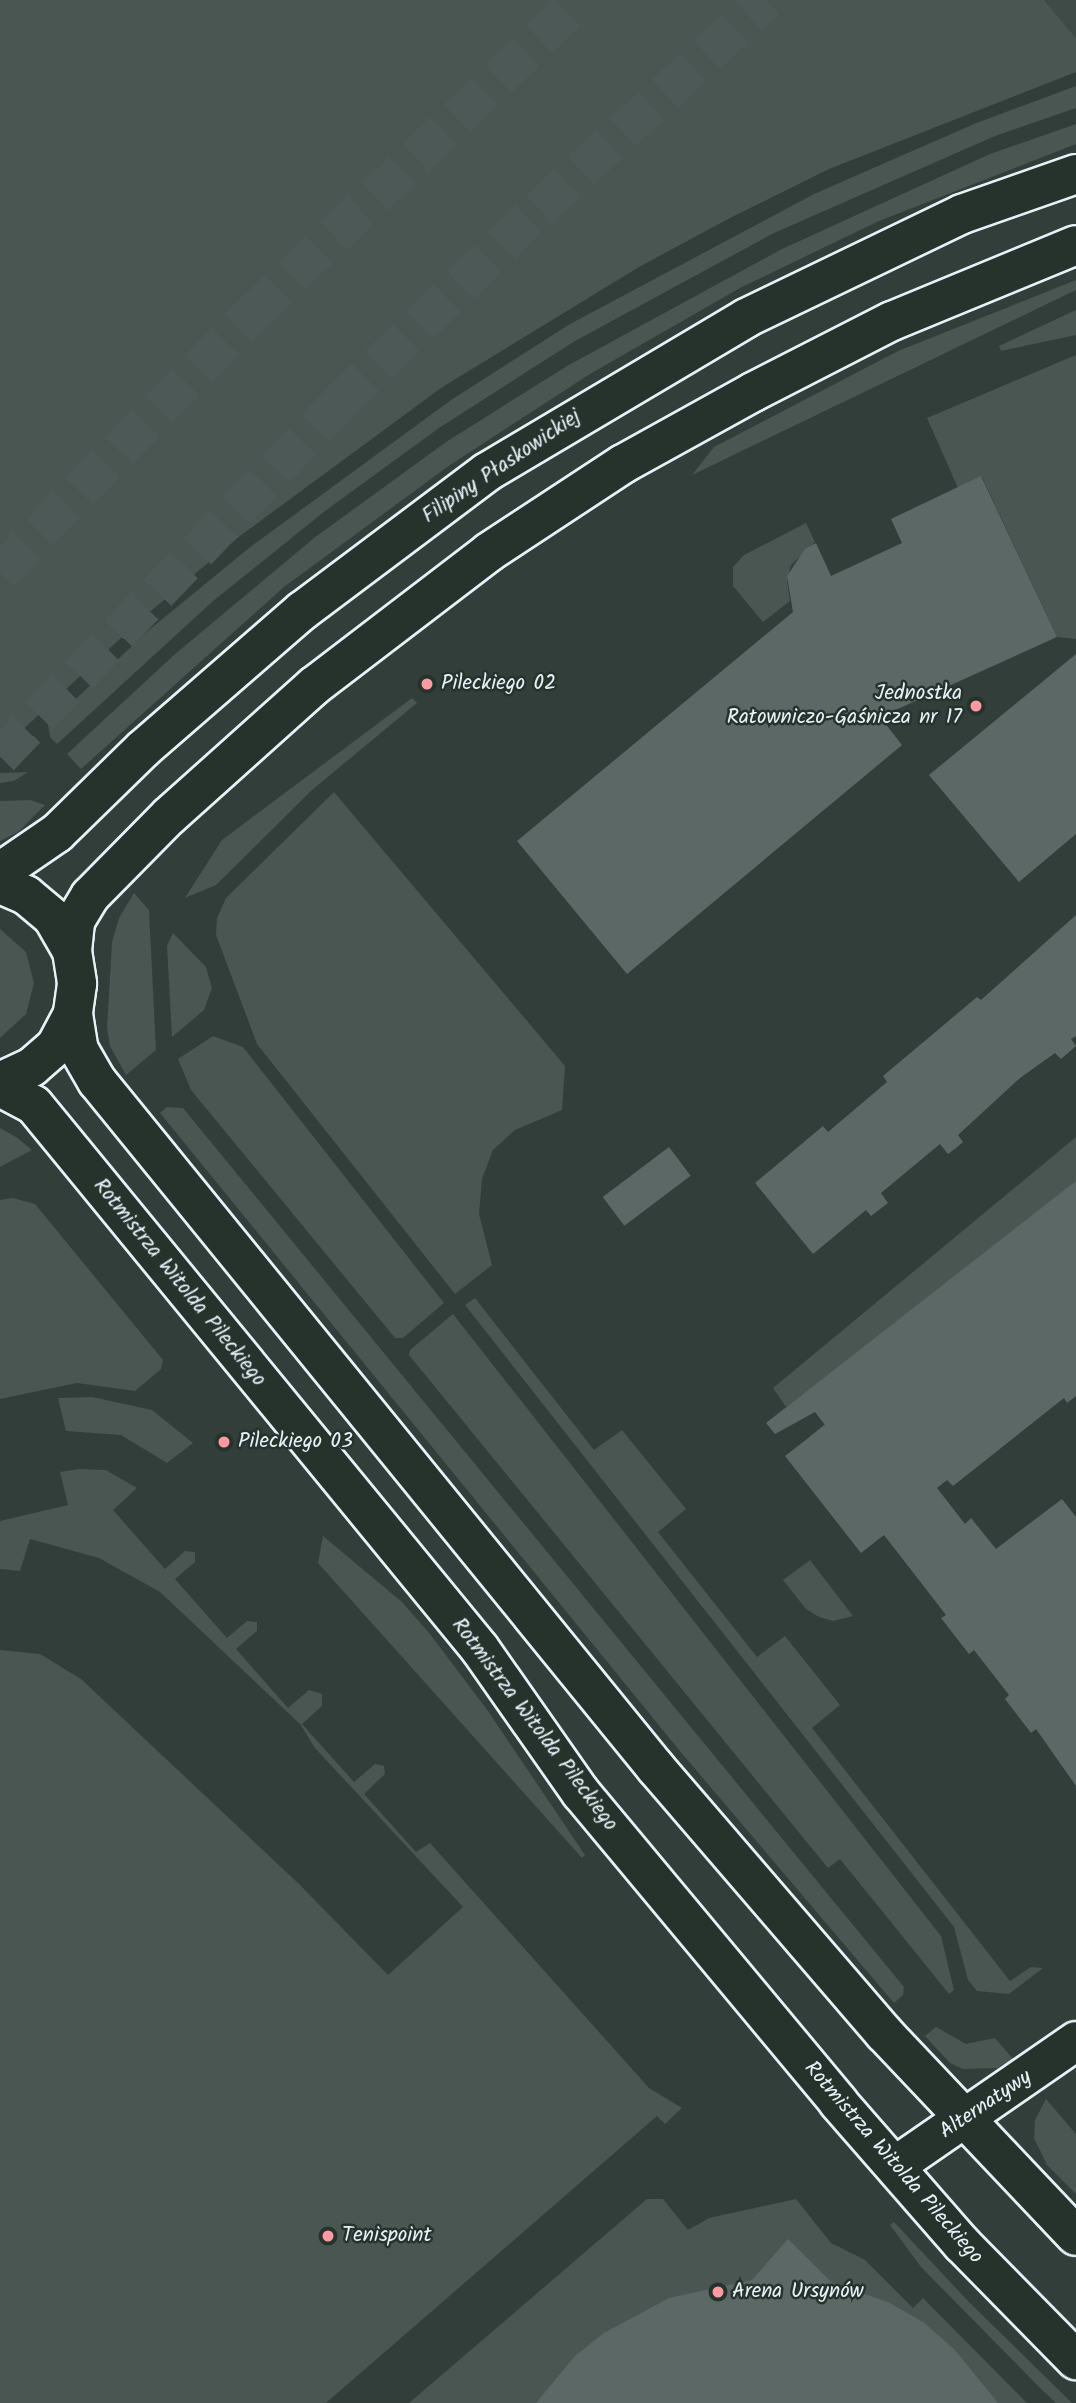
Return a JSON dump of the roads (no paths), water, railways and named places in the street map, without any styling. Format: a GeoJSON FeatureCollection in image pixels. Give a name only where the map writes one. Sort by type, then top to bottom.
{"type":"FeatureCollection","features":[{"type":"Feature","properties":{"kind":"main road","name":"Filipiny Płaskowickiej"},"geometry":{"type":"LineString","coordinates":[[0,872],[57,833],[143,749],[293,619],[487,472],[746,318],[962,214],[1076,174]]}},
{"type":"Feature","properties":{"kind":"main road"},"geometry":{"type":"LineString","coordinates":[[1076,245],[892,321],[753,392],[623,464],[489,552],[354,654],[177,808],[90,896],[75,921],[72,951],[77,984],[73,1014],[84,1062],[111,1100],[656,1768],[963,2122],[1076,2236]]}},
{"type":"Feature","properties":{"kind":"main road"},"geometry":{"type":"LineString","coordinates":[[0,884],[41,906],[72,951]]}},
{"type":"Feature","properties":{"kind":"main road"},"geometry":{"type":"LineString","coordinates":[[0,1084],[44,1058],[73,1014]]}},
{"type":"Feature","properties":{"kind":"main road","name":"Rotmistrza Witolda Pileckiego"},"geometry":{"type":"LineString","coordinates":[[0,1084],[34,1105],[480,1649],[550,1751],[647,1875],[962,2244],[1076,2360]]}},
{"type":"Feature","properties":{"kind":"main road","name":"Alternatywy"},"geometry":{"type":"LineString","coordinates":[[895,2166],[963,2122],[1076,2041]]}},
{"type":"Feature","properties":{"kind":"tunnel"},"geometry":{"type":"LineString","coordinates":[[0,573],[251,315],[581,0]]}},
{"type":"Feature","properties":{"kind":"tunnel"},"geometry":{"type":"LineString","coordinates":[[0,757],[338,404],[539,209],[766,0]]}},
{"type":"Feature","properties":{"kind":"place","name":"Pileckiego 02"},"geometry":{"type":"Point","coordinates":[427,684]}},
{"type":"Feature","properties":{"kind":"place","name":"Jednostka Ratowniczo-Gaśnicza nr 17"},"geometry":{"type":"Point","coordinates":[976,706]}},
{"type":"Feature","properties":{"kind":"place","name":"Pileckiego 03"},"geometry":{"type":"Point","coordinates":[224,1442]}},
{"type":"Feature","properties":{"kind":"place","name":"Tenispoint"},"geometry":{"type":"Point","coordinates":[328,2236]}},
{"type":"Feature","properties":{"kind":"place","name":"Arena Ursynów"},"geometry":{"type":"Point","coordinates":[718,2292]}}]}
